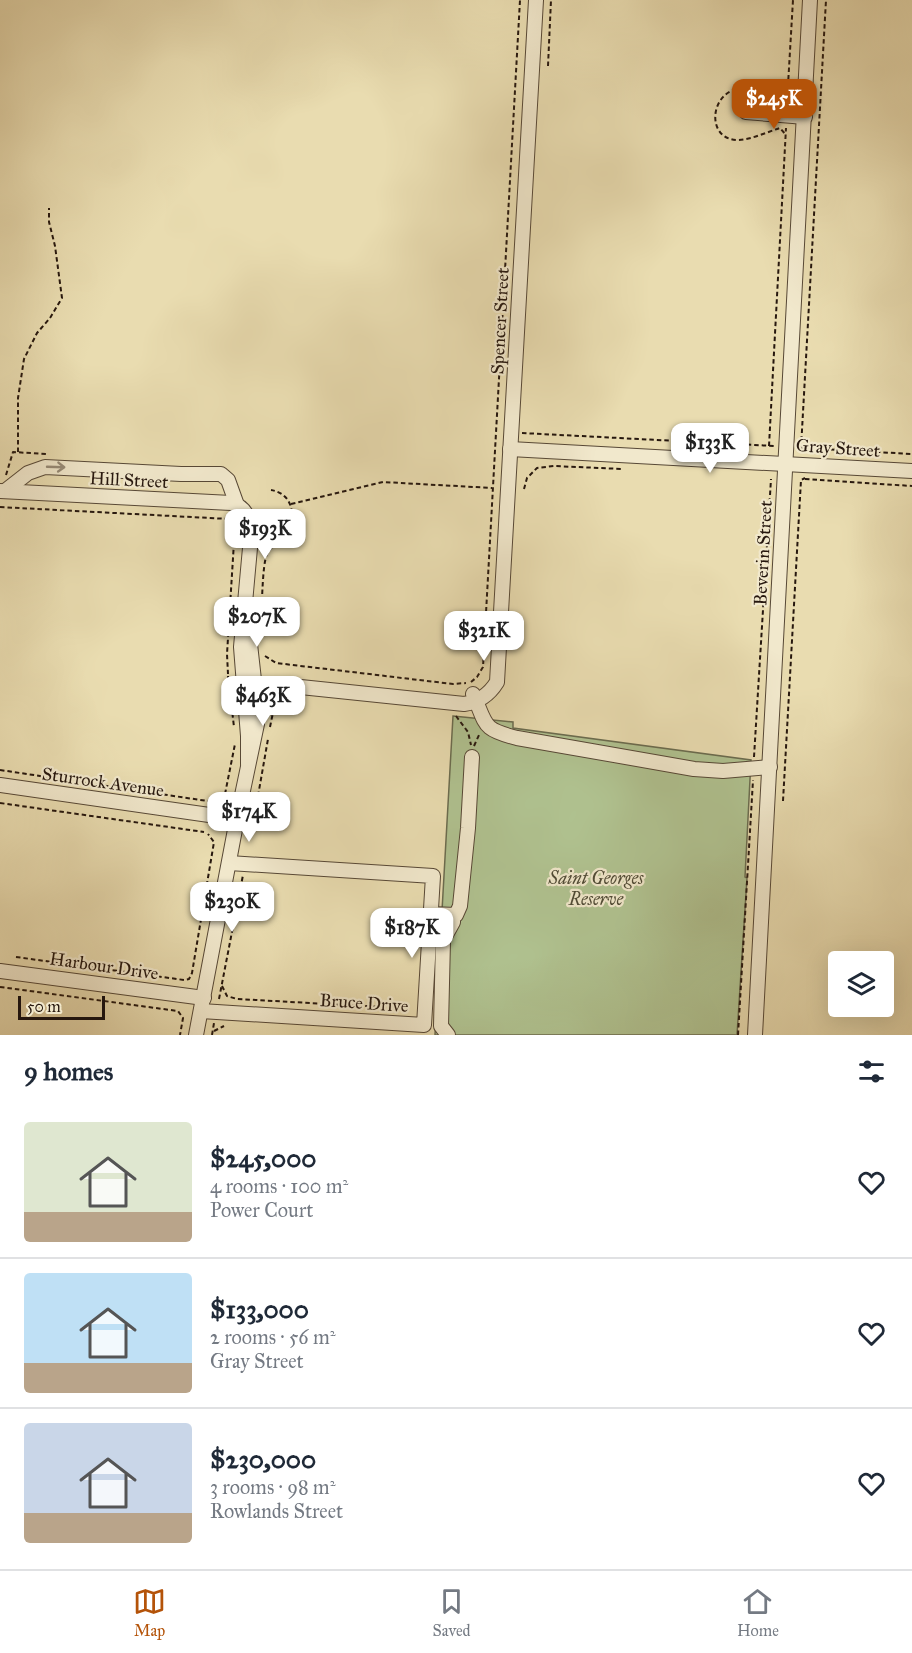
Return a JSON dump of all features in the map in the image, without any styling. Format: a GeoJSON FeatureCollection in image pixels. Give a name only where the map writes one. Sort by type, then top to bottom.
{"type":"FeatureCollection","features":[{"type":"Feature","properties":{"kind":"street","name":"Spencer Street"},"geometry":{"type":"LineString","coordinates":[[474,698],[490,686],[500,645],[536,0]]}},
{"type":"Feature","properties":{"kind":"street","name":"Beverin Street"},"geometry":{"type":"LineString","coordinates":[[755,1035],[806,117],[810,0]]}},
{"type":"Feature","properties":{"kind":"street"},"geometry":{"type":"LineString","coordinates":[[746,112],[806,117]]}},
{"type":"Feature","properties":{"kind":"street","name":"Gray Street"},"geometry":{"type":"LineString","coordinates":[[510,448],[912,471]]}},
{"type":"Feature","properties":{"kind":"street"},"geometry":{"type":"LineString","coordinates":[[3,491],[28,473],[45,466],[180,474],[215,473],[224,475],[237,504],[252,518],[246,606],[251,686],[257,724],[196,1035]]}},
{"type":"Feature","properties":{"kind":"street","name":"Hill Street"},"geometry":{"type":"LineString","coordinates":[[3,491],[237,504]]}},
{"type":"Feature","properties":{"kind":"street"},"geometry":{"type":"LineString","coordinates":[[251,686],[298,678],[474,698]]}},
{"type":"Feature","properties":{"kind":"street"},"geometry":{"type":"LineString","coordinates":[[251,686],[297,686],[455,704],[474,698]]}},
{"type":"Feature","properties":{"kind":"street"},"geometry":{"type":"LineString","coordinates":[[474,698],[484,722],[499,734],[559,747],[694,770],[723,771],[770,767]]}},
{"type":"Feature","properties":{"kind":"street"},"geometry":{"type":"LineString","coordinates":[[430,914],[456,915],[460,906],[472,757]]}},
{"type":"Feature","properties":{"kind":"street","name":"Sturrock Avenue"},"geometry":{"type":"LineString","coordinates":[[0,785],[237,819]]}},
{"type":"Feature","properties":{"kind":"street","name":"Bruce Drive"},"geometry":{"type":"LineString","coordinates":[[202,1004],[216,1012],[424,1024],[432,876],[229,863]]}},
{"type":"Feature","properties":{"kind":"street"},"geometry":{"type":"LineString","coordinates":[[448,1035],[441,1026],[443,940],[453,922],[451,915]]}},
{"type":"Feature","properties":{"kind":"street","name":"Harbour Drive"},"geometry":{"type":"LineString","coordinates":[[0,971],[202,1004]]}},
{"type":"Feature","properties":{"kind":"path"},"geometry":{"type":"LineString","coordinates":[[250,655],[267,658],[276,663],[453,684],[472,681],[483,667],[520,0]]}},
{"type":"Feature","properties":{"kind":"path"},"geometry":{"type":"LineString","coordinates":[[548,66],[551,0]]}},
{"type":"Feature","properties":{"kind":"path"},"geometry":{"type":"LineString","coordinates":[[780,106],[788,100],[794,0]]}},
{"type":"Feature","properties":{"kind":"path"},"geometry":{"type":"LineString","coordinates":[[826,0],[813,200],[801,448],[912,454]]}},
{"type":"Feature","properties":{"kind":"path"},"geometry":{"type":"LineString","coordinates":[[770,101],[747,88],[731,91],[723,97],[715,110],[715,123],[728,138],[738,140],[780,128],[786,135]]}},
{"type":"Feature","properties":{"kind":"path"},"geometry":{"type":"LineString","coordinates":[[511,432],[769,446],[786,127]]}},
{"type":"Feature","properties":{"kind":"path"},"geometry":{"type":"LineString","coordinates":[[18,452],[17,419],[21,368],[37,333],[56,311],[62,295],[49,222],[49,208]]}},
{"type":"Feature","properties":{"kind":"path"},"geometry":{"type":"LineString","coordinates":[[524,489],[527,478],[537,468],[554,466],[622,469]]}},
{"type":"Feature","properties":{"kind":"path"},"geometry":{"type":"LineString","coordinates":[[738,1035],[771,479],[764,476]]}},
{"type":"Feature","properties":{"kind":"path"},"geometry":{"type":"LineString","coordinates":[[783,801],[801,480],[912,486]]}},
{"type":"Feature","properties":{"kind":"path"},"geometry":{"type":"LineString","coordinates":[[291,504],[383,482],[492,488]]}},
{"type":"Feature","properties":{"kind":"path"},"geometry":{"type":"LineString","coordinates":[[261,628],[266,556],[286,532],[291,516],[291,504],[281,493],[271,490]]}},
{"type":"Feature","properties":{"kind":"path"},"geometry":{"type":"LineString","coordinates":[[0,507],[229,519],[235,526],[227,654],[234,731]]}},
{"type":"Feature","properties":{"kind":"path"},"geometry":{"type":"LineString","coordinates":[[258,796],[276,698]]}},
{"type":"Feature","properties":{"kind":"path"},"geometry":{"type":"LineString","coordinates":[[455,704],[454,713],[468,732],[472,752],[484,722]]}},
{"type":"Feature","properties":{"kind":"path"},"geometry":{"type":"LineString","coordinates":[[0,770],[214,802],[225,795],[235,742]]}},
{"type":"Feature","properties":{"kind":"path"},"geometry":{"type":"LineString","coordinates":[[0,802],[206,833],[214,842],[192,976],[189,979],[16,957]]}},
{"type":"Feature","properties":{"kind":"path"},"geometry":{"type":"LineString","coordinates":[[212,1035],[245,864]]}},
{"type":"Feature","properties":{"kind":"path"},"geometry":{"type":"LineString","coordinates":[[222,986],[228,996],[237,999],[401,1008],[409,1005]]}},
{"type":"Feature","properties":{"kind":"path"},"geometry":{"type":"LineString","coordinates":[[0,987],[178,1011],[183,1018],[180,1035]]}},
{"type":"Feature","properties":{"kind":"green space","name":"Saint Georges Reserve"},"geometry":{"type":"Polygon","coordinates":[[[453,716],[513,722],[513,728],[751,760],[745,877],[747,878],[737,1035],[435,1035],[453,716]]]}}]}
